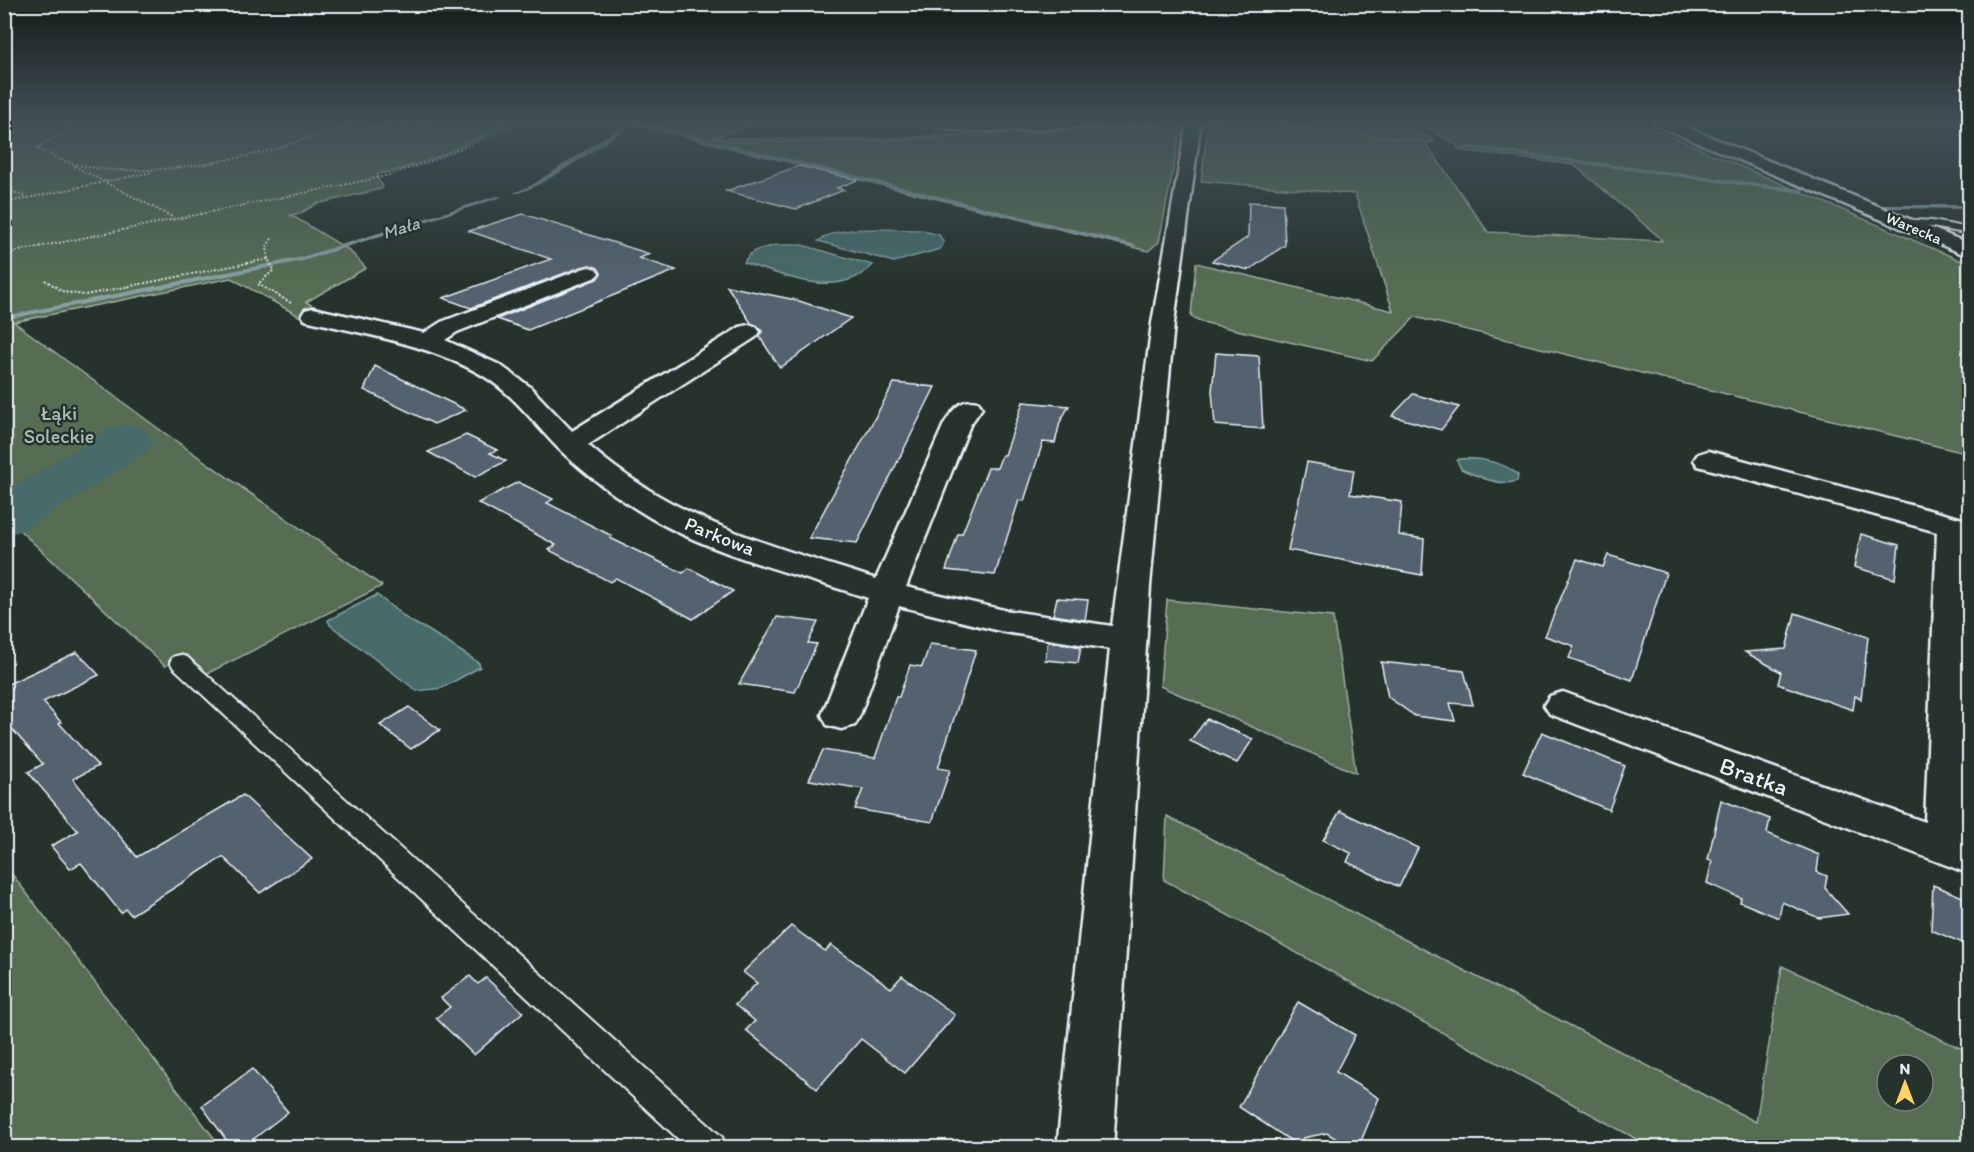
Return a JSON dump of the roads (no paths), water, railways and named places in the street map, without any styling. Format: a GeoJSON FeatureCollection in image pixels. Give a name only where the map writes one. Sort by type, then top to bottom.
{"type":"FeatureCollection","features":[{"type":"Feature","properties":{"kind":"street"},"geometry":{"type":"LineString","coordinates":[[1085,1148],[1128,640],[1163,323],[1186,175]]}},
{"type":"Feature","properties":{"kind":"street","name":"Warecka"},"geometry":{"type":"LineString","coordinates":[[1787,175],[1970,251]]}},
{"type":"Feature","properties":{"kind":"street"},"geometry":{"type":"LineString","coordinates":[[428,341],[438,332],[460,322],[589,273]]}},
{"type":"Feature","properties":{"kind":"street","name":"Parkowa"},"geometry":{"type":"LineString","coordinates":[[313,315],[428,341],[463,356],[509,381],[570,444],[600,471],[625,490],[662,512],[698,529],[748,548],[887,593],[1004,621],[1128,640]]}},
{"type":"Feature","properties":{"kind":"street"},"geometry":{"type":"LineString","coordinates":[[570,444],[748,332]]}},
{"type":"Feature","properties":{"kind":"street"},"geometry":{"type":"LineString","coordinates":[[841,716],[887,593],[957,424],[969,408]]}},
{"type":"Feature","properties":{"kind":"street","name":"Bratka"},"geometry":{"type":"LineString","coordinates":[[1563,705],[1958,851],[1961,528],[1708,460]]}},
{"type":"Feature","properties":{"kind":"lane"},"geometry":{"type":"LineString","coordinates":[[1900,222],[1932,224],[1970,231]]}},
{"type":"Feature","properties":{"kind":"lane"},"geometry":{"type":"LineString","coordinates":[[180,662],[711,1148]]}},
{"type":"Feature","properties":{"kind":"water"},"geometry":{"type":"Polygon","coordinates":[[[874,229],[921,230],[939,235],[944,242],[940,249],[894,262],[818,241],[838,232],[874,229]]]}},
{"type":"Feature","properties":{"kind":"water"},"geometry":{"type":"Polygon","coordinates":[[[777,245],[802,245],[873,265],[859,276],[843,282],[827,283],[793,278],[744,263],[753,252],[777,245]]]}},
{"type":"Feature","properties":{"kind":"water"},"geometry":{"type":"Polygon","coordinates":[[[1459,459],[1482,460],[1506,467],[1518,475],[1517,481],[1503,483],[1481,477],[1461,469],[1457,461],[1459,459]]]}},
{"type":"Feature","properties":{"kind":"water"},"geometry":{"type":"Polygon","coordinates":[[[377,595],[410,621],[479,663],[480,667],[442,688],[417,691],[330,625],[328,620],[377,595]]]}},
{"type":"Feature","properties":{"kind":"waterway","name":"Mała"},"geometry":{"type":"LineString","coordinates":[[516,193],[534,186],[551,175]]}},
{"type":"Feature","properties":{"kind":"waterway"},"geometry":{"type":"LineString","coordinates":[[847,175],[1134,245]]}},
{"type":"Feature","properties":{"kind":"waterway"},"geometry":{"type":"LineString","coordinates":[[1677,175],[1801,191]]}},
{"type":"Feature","properties":{"kind":"waterway"},"geometry":{"type":"LineString","coordinates":[[4,318],[303,259],[499,197]]}},
{"type":"Feature","properties":{"kind":"waterway"},"geometry":{"type":"LineString","coordinates":[[1880,206],[1970,207]]}},
{"type":"Feature","properties":{"kind":"waterway"},"geometry":{"type":"LineString","coordinates":[[1886,208],[1905,217]]}},
{"type":"Feature","properties":{"kind":"waterway"},"geometry":{"type":"LineString","coordinates":[[1926,226],[1970,244]]}},
{"type":"Feature","properties":{"kind":"waterway","name":"Mała"},"geometry":{"type":"LineString","coordinates":[[4,518],[127,441]]}},
{"type":"Feature","properties":{"kind":"park label","name":"Łąki Soleckie"},"geometry":{"type":"Point","coordinates":[59,424]}}]}
